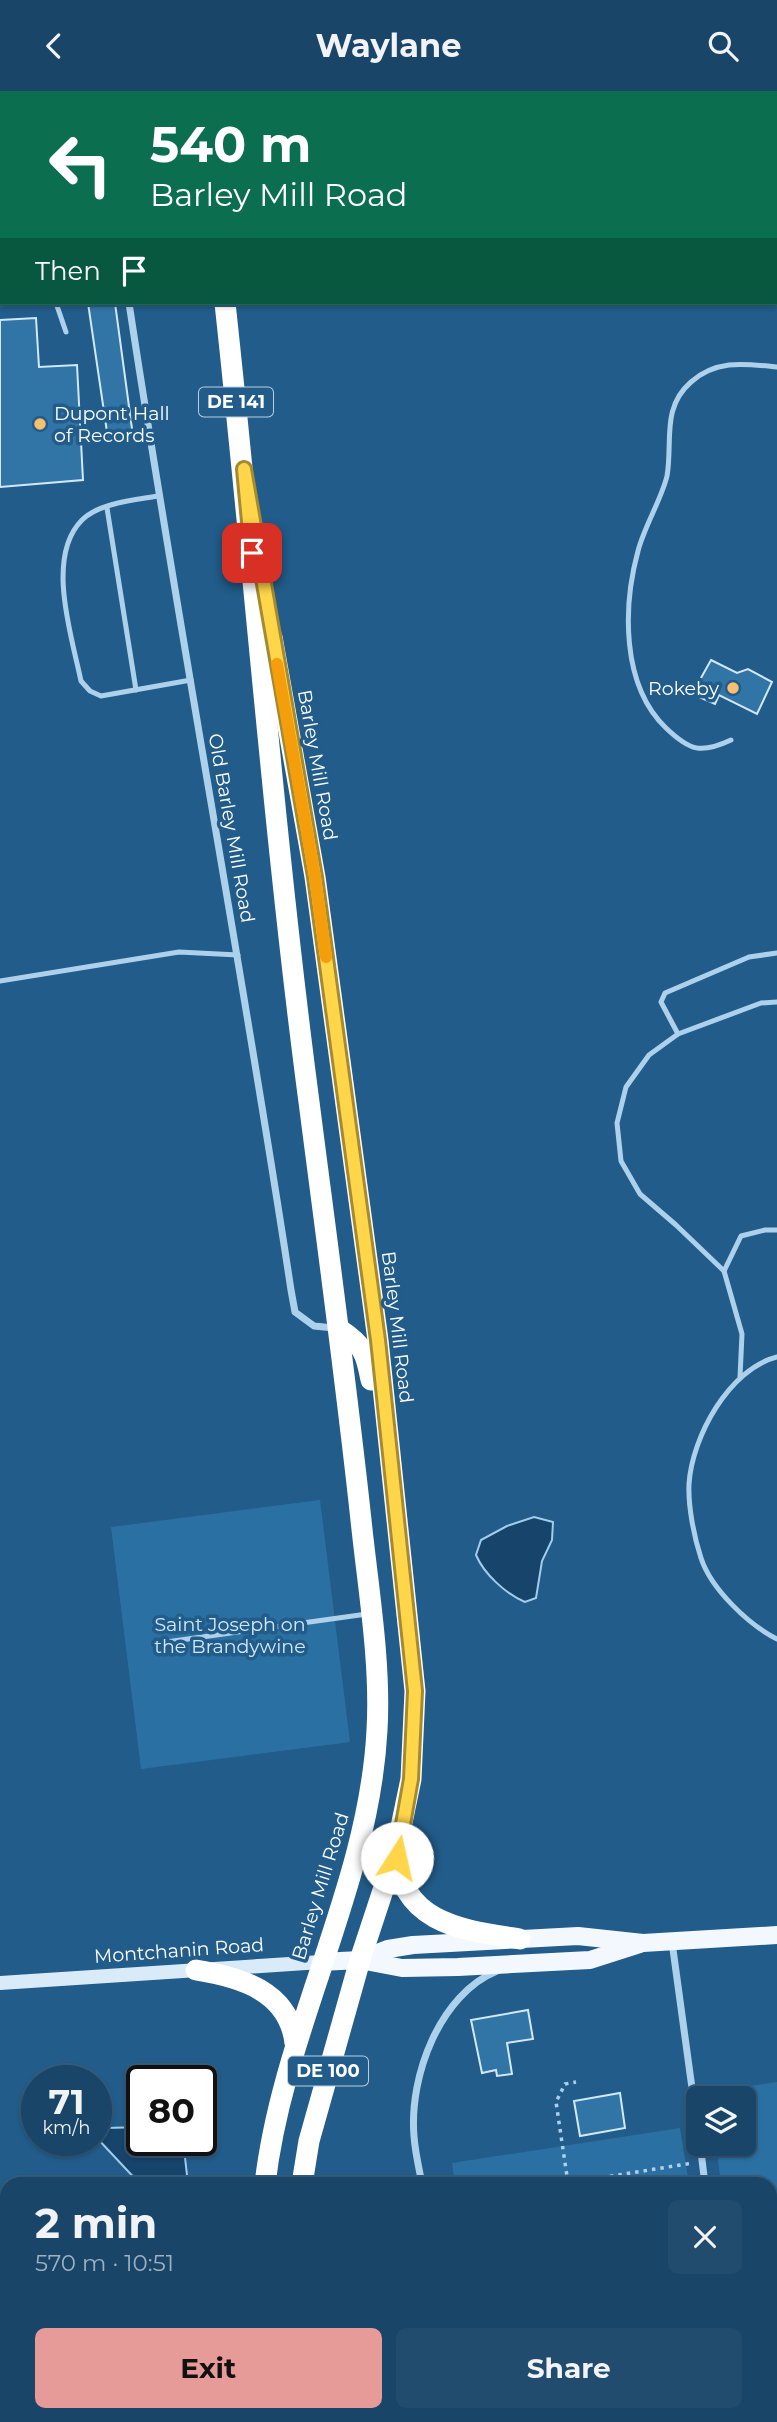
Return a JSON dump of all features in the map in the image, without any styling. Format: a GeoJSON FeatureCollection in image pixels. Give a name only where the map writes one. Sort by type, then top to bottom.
{"type":"FeatureCollection","features":[{"type":"Feature","properties":{"kind":"highway","name":"Barley Mill Road"},"geometry":{"type":"LineString","coordinates":[[225,305],[244,469],[282,887],[339,1329],[378,1712],[373,1779],[357,1851],[295,2046],[273,2132],[266,2177]]}},
{"type":"Feature","properties":{"kind":"highway","name":"Barley Mill Road"},"geometry":{"type":"LineString","coordinates":[[244,469],[315,877],[378,1340],[415,1691],[411,1779],[396,1850],[360,1960],[309,2141],[304,2177]]}},
{"type":"Feature","properties":{"kind":"highway"},"geometry":{"type":"LineString","coordinates":[[339,1329],[358,1341],[366,1356],[373,1391],[385,1505],[402,1562]]}},
{"type":"Feature","properties":{"kind":"highway"},"geometry":{"type":"LineString","coordinates":[[396,1850],[403,1879],[412,1897],[430,1916],[461,1929],[520,1939]]}},
{"type":"Feature","properties":{"kind":"highway"},"geometry":{"type":"LineString","coordinates":[[196,1970],[244,1981],[270,1995],[286,2014],[294,2033],[295,2046]]}},
{"type":"Feature","properties":{"kind":"main road","name":"Montchanin Road"},"geometry":{"type":"LineString","coordinates":[[360,1960],[388,1949],[407,1946],[520,1939],[578,1936],[643,1943],[777,1935]]}},
{"type":"Feature","properties":{"kind":"main road","name":"Montchanin Road"},"geometry":{"type":"LineString","coordinates":[[0,1983],[360,1960],[402,1968],[535,1963],[590,1959],[643,1943]]}},
{"type":"Feature","properties":{"kind":"street","name":"Old Barley Mill Road"},"geometry":{"type":"LineString","coordinates":[[129,305],[158,496],[238,955],[295,1312],[314,1326],[339,1329]]}},
{"type":"Feature","properties":{"kind":"street"},"geometry":{"type":"LineString","coordinates":[[672,1941],[692,2086]]}},
{"type":"Feature","properties":{"kind":"street"},"geometry":{"type":"LineString","coordinates":[[421,2177],[414,2134],[416,2100],[419,2077],[441,2022],[451,2004],[478,1979],[503,1968],[535,1963]]}},
{"type":"Feature","properties":{"kind":"street"},"geometry":{"type":"LineString","coordinates":[[701,2156],[704,2177]]}},
{"type":"Feature","properties":{"kind":"lane"},"geometry":{"type":"LineString","coordinates":[[56,305],[66,333]]}},
{"type":"Feature","properties":{"kind":"lane"},"geometry":{"type":"LineString","coordinates":[[731,740],[710,750],[693,748],[659,721],[650,707],[632,659],[629,607],[632,578],[649,518],[666,478],[668,427],[673,407],[680,394],[696,378],[714,367],[740,363],[777,367]]}},
{"type":"Feature","properties":{"kind":"lane"},"geometry":{"type":"LineString","coordinates":[[158,496],[94,511],[81,520],[65,545],[62,585],[81,681],[90,691],[101,696],[191,680]]}},
{"type":"Feature","properties":{"kind":"lane"},"geometry":{"type":"LineString","coordinates":[[107,508],[136,690]]}},
{"type":"Feature","properties":{"kind":"lane"},"geometry":{"type":"LineString","coordinates":[[0,981],[179,952],[238,955]]}},
{"type":"Feature","properties":{"kind":"lane"},"geometry":{"type":"LineString","coordinates":[[678,1034],[661,1002],[665,993],[749,957],[777,953]]}},
{"type":"Feature","properties":{"kind":"lane"},"geometry":{"type":"LineString","coordinates":[[740,1377],[743,1334],[724,1271],[640,1194],[621,1161],[617,1123],[626,1087],[649,1055],[678,1034],[761,1003],[777,1002]]}},
{"type":"Feature","properties":{"kind":"lane"},"geometry":{"type":"LineString","coordinates":[[724,1271],[741,1236],[777,1230]]}},
{"type":"Feature","properties":{"kind":"lane"},"geometry":{"type":"LineString","coordinates":[[777,1357],[740,1377],[714,1408],[699,1445],[689,1483],[701,1560],[721,1591],[755,1628],[777,1639]]}},
{"type":"Feature","properties":{"kind":"lane"},"geometry":{"type":"LineString","coordinates":[[159,1643],[370,1613]]}},
{"type":"Feature","properties":{"kind":"path"},"geometry":{"type":"LineString","coordinates":[[567,2177],[556,2102],[565,2084],[576,2082]]}},
{"type":"Feature","properties":{"kind":"path"},"geometry":{"type":"LineString","coordinates":[[609,2177],[702,2161]]}},
{"type":"Feature","properties":{"kind":"green space","name":"Saint Joseph on the Brandywine"},"geometry":{"type":"Polygon","coordinates":[[[320,1500],[350,1742],[141,1769],[111,1527],[320,1500]]]}},
{"type":"Feature","properties":{"kind":"green space"},"geometry":{"type":"Polygon","coordinates":[[[777,2082],[777,2177],[720,2177],[718,2156],[756,2156],[756,2086],[750,2086],[777,2082]]]}},
{"type":"Feature","properties":{"kind":"green space"},"geometry":{"type":"Polygon","coordinates":[[[680,2128],[688,2177],[454,2177],[452,2163],[680,2128]]]}},
{"type":"Feature","properties":{"kind":"shaded area"},"geometry":{"type":"Polygon","coordinates":[[[534,1517],[553,1522],[552,1540],[542,1561],[536,1598],[525,1602],[496,1583],[476,1555],[481,1540],[507,1526],[534,1517]]]}},
{"type":"Feature","properties":{"kind":"shaded area"},"geometry":{"type":"Polygon","coordinates":[[[126,2127],[126,2156],[185,2156],[187,2177],[133,2177],[112,2154],[112,2128],[126,2127]]]}},
{"type":"Feature","properties":{"kind":"building"},"geometry":{"type":"Polygon","coordinates":[[[88,305],[115,305],[133,436],[108,439],[88,305]]]}},
{"type":"Feature","properties":{"kind":"building","name":"Dupont Hall of Records"},"geometry":{"type":"Polygon","coordinates":[[[36,318],[39,367],[77,365],[83,480],[0,487],[0,320],[36,318]]]}},
{"type":"Feature","properties":{"kind":"building","name":"Rokeby"},"geometry":{"type":"Polygon","coordinates":[[[711,660],[737,673],[748,669],[772,682],[757,714],[719,695],[715,704],[692,694],[711,660]]]}},
{"type":"Feature","properties":{"kind":"building"},"geometry":{"type":"Polygon","coordinates":[[[528,2010],[533,2039],[507,2043],[512,2074],[497,2076],[496,2070],[482,2073],[471,2020],[528,2010]]]}},
{"type":"Feature","properties":{"kind":"building"},"geometry":{"type":"Polygon","coordinates":[[[620,2093],[625,2128],[580,2136],[574,2101],[620,2093]]]}},
{"type":"Feature","properties":{"kind":"slow traffic"},"geometry":{"type":"LineString","coordinates":[[277,664],[315,877],[326,957]]}},
{"type":"Feature","properties":{"kind":"place","name":"Dupont Hall of Records"},"geometry":{"type":"Point","coordinates":[40,424]}},
{"type":"Feature","properties":{"kind":"place","name":"Rokeby"},"geometry":{"type":"Point","coordinates":[733,688]}},
{"type":"Feature","properties":{"kind":"route"},"geometry":{"type":"LineString","coordinates":[[252,553],[244,469],[267,614],[315,877],[378,1340],[408,1609],[415,1691],[414,1750],[411,1779],[396,1850],[397,1858]]}}]}
